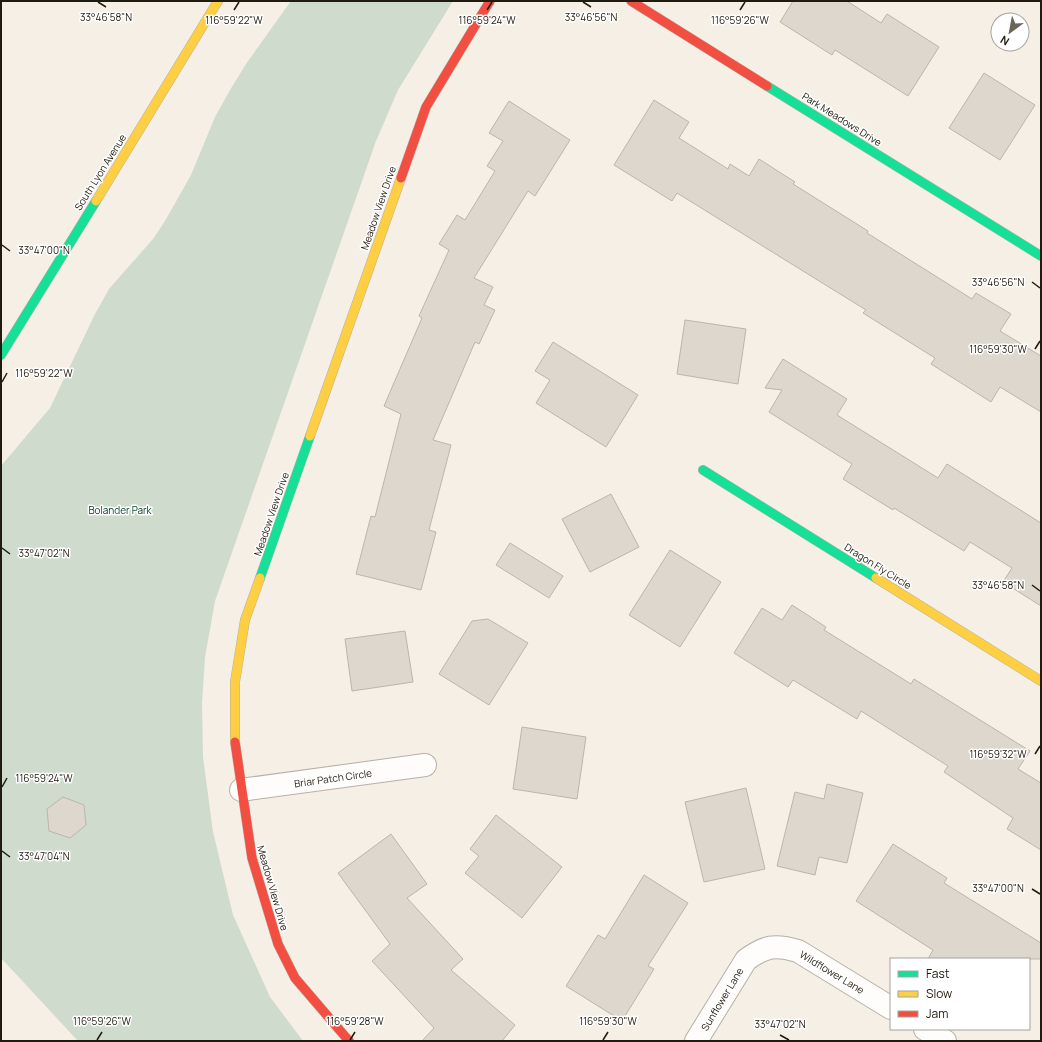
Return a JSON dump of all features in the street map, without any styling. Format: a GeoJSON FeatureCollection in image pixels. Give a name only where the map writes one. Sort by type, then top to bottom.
{"type":"FeatureCollection","features":[{"type":"Feature","properties":{"kind":"street","name":"South Lyon Avenue"},"geometry":{"type":"LineString","coordinates":[[1,355],[218,1]]}},
{"type":"Feature","properties":{"kind":"street","name":"Meadow View Drive"},"geometry":{"type":"LineString","coordinates":[[349,1041],[296,978],[278,944],[252,858],[241,790],[234,731],[235,682],[245,620],[426,107],[490,1]]}},
{"type":"Feature","properties":{"kind":"street","name":"Park Meadows Drive"},"geometry":{"type":"LineString","coordinates":[[631,1],[1041,256]]}},
{"type":"Feature","properties":{"kind":"street","name":"Dragon Fly Circle"},"geometry":{"type":"LineString","coordinates":[[703,470],[1041,681]]}},
{"type":"Feature","properties":{"kind":"street","name":"Briar Patch Circle"},"geometry":{"type":"LineString","coordinates":[[241,790],[425,765]]}},
{"type":"Feature","properties":{"kind":"street","name":"Wildflower Lane"},"geometry":{"type":"LineString","coordinates":[[770,947],[782,946],[798,951],[890,1007]]}},
{"type":"Feature","properties":{"kind":"street","name":"Sunflower Lane"},"geometry":{"type":"LineString","coordinates":[[696,1041],[746,960],[757,952],[770,947]]}},
{"type":"Feature","properties":{"kind":"street"},"geometry":{"type":"LineString","coordinates":[[927,1030],[945,1041]]}},
{"type":"Feature","properties":{"kind":"green space","name":"Bolander Park"},"geometry":{"type":"Polygon","coordinates":[[[291,1],[453,1],[398,90],[376,141],[215,601],[205,657],[202,703],[203,757],[213,832],[233,915],[270,997],[303,1041],[78,1041],[1,958],[1,466],[50,408],[95,314],[109,289],[153,239],[165,221],[191,175],[215,117],[230,90],[246,64],[291,1]]]}},
{"type":"Feature","properties":{"kind":"building"},"geometry":{"type":"Polygon","coordinates":[[[793,1],[847,1],[881,23],[887,14],[939,47],[908,96],[835,50],[832,55],[780,22],[793,1]]]}},
{"type":"Feature","properties":{"kind":"building"},"geometry":{"type":"Polygon","coordinates":[[[984,73],[1035,105],[1000,160],[949,128],[984,73]]]}},
{"type":"Feature","properties":{"kind":"building"},"geometry":{"type":"Polygon","coordinates":[[[654,100],[689,122],[679,138],[728,169],[730,164],[749,176],[759,159],[795,182],[793,184],[868,231],[867,233],[972,299],[976,293],[1011,314],[1000,331],[1041,356],[1041,412],[1000,387],[991,402],[931,364],[935,358],[863,313],[866,310],[677,193],[672,201],[614,165],[654,100]]]}},
{"type":"Feature","properties":{"kind":"building"},"geometry":{"type":"Polygon","coordinates":[[[509,101],[570,140],[535,196],[528,191],[474,278],[493,287],[484,305],[495,310],[479,344],[475,342],[433,440],[451,445],[429,530],[436,532],[421,590],[356,574],[371,516],[375,517],[401,414],[384,406],[422,318],[419,316],[449,250],[439,244],[457,215],[465,220],[495,171],[487,166],[503,141],[489,133],[509,101]]]}},
{"type":"Feature","properties":{"kind":"building"},"geometry":{"type":"Polygon","coordinates":[[[685,320],[746,329],[738,384],[677,374],[685,320]]]}},
{"type":"Feature","properties":{"kind":"building"},"geometry":{"type":"Polygon","coordinates":[[[553,342],[638,395],[606,447],[536,403],[550,380],[535,371],[553,342]]]}},
{"type":"Feature","properties":{"kind":"building"},"geometry":{"type":"Polygon","coordinates":[[[783,359],[847,399],[837,415],[938,478],[947,464],[1041,523],[1041,606],[1003,582],[1012,568],[970,542],[964,551],[843,479],[852,464],[769,412],[782,390],[765,388],[783,359]]]}},
{"type":"Feature","properties":{"kind":"building"},"geometry":{"type":"Polygon","coordinates":[[[611,494],[639,547],[590,572],[562,519],[611,494]]]}},
{"type":"Feature","properties":{"kind":"building"},"geometry":{"type":"Polygon","coordinates":[[[510,543],[563,576],[549,598],[496,565],[510,543]]]}},
{"type":"Feature","properties":{"kind":"building"},"geometry":{"type":"Polygon","coordinates":[[[670,550],[721,582],[680,647],[629,615],[670,550]]]}},
{"type":"Feature","properties":{"kind":"building"},"geometry":{"type":"Polygon","coordinates":[[[792,605],[826,627],[824,630],[911,684],[914,679],[1030,751],[1018,769],[1041,783],[1041,850],[1007,829],[1013,818],[944,772],[948,766],[861,711],[857,719],[793,680],[788,687],[734,653],[762,608],[782,620],[792,605]]]}},
{"type":"Feature","properties":{"kind":"building"},"geometry":{"type":"Polygon","coordinates":[[[488,619],[528,643],[489,705],[439,674],[472,621],[488,619]]]}},
{"type":"Feature","properties":{"kind":"building"},"geometry":{"type":"Polygon","coordinates":[[[405,631],[413,682],[352,691],[345,639],[405,631]]]}},
{"type":"Feature","properties":{"kind":"building"},"geometry":{"type":"Polygon","coordinates":[[[522,727],[586,737],[577,799],[513,789],[522,727]]]}},
{"type":"Feature","properties":{"kind":"building"},"geometry":{"type":"Polygon","coordinates":[[[827,784],[863,793],[847,863],[819,857],[815,875],[777,866],[795,792],[824,799],[827,784]]]}},
{"type":"Feature","properties":{"kind":"building"},"geometry":{"type":"Polygon","coordinates":[[[746,788],[765,869],[704,882],[685,802],[746,788]]]}},
{"type":"Feature","properties":{"kind":"building"},"geometry":{"type":"Polygon","coordinates":[[[63,797],[84,805],[86,825],[70,838],[49,831],[47,809],[63,797]]]}},
{"type":"Feature","properties":{"kind":"building"},"geometry":{"type":"Polygon","coordinates":[[[496,815],[562,867],[522,918],[465,873],[479,856],[470,849],[496,815]]]}},
{"type":"Feature","properties":{"kind":"building"},"geometry":{"type":"Polygon","coordinates":[[[391,834],[427,884],[407,898],[463,959],[451,970],[515,1025],[502,1041],[422,1041],[434,1028],[372,961],[390,944],[338,873],[391,834]]]}},
{"type":"Feature","properties":{"kind":"building"},"geometry":{"type":"Polygon","coordinates":[[[893,844],[947,878],[944,883],[1041,943],[1041,959],[929,958],[933,950],[856,901],[893,844]]]}},
{"type":"Feature","properties":{"kind":"building"},"geometry":{"type":"Polygon","coordinates":[[[644,875],[688,903],[648,966],[654,969],[622,1021],[566,986],[598,935],[605,939],[644,875]]]}},
{"type":"Feature","properties":{"kind":"traffic: fast"},"geometry":{"type":"LineString","coordinates":[[767,86],[1041,256]]}},
{"type":"Feature","properties":{"kind":"traffic: fast"},"geometry":{"type":"LineString","coordinates":[[1,355],[96,201]]}},
{"type":"Feature","properties":{"kind":"traffic: fast"},"geometry":{"type":"LineString","coordinates":[[260,578],[310,436]]}},
{"type":"Feature","properties":{"kind":"traffic: fast"},"geometry":{"type":"LineString","coordinates":[[703,470],[876,578]]}},
{"type":"Feature","properties":{"kind":"traffic: slow"},"geometry":{"type":"LineString","coordinates":[[96,201],[218,1]]}},
{"type":"Feature","properties":{"kind":"traffic: slow"},"geometry":{"type":"LineString","coordinates":[[310,436],[401,178]]}},
{"type":"Feature","properties":{"kind":"traffic: slow"},"geometry":{"type":"LineString","coordinates":[[235,742],[235,682],[245,620],[260,578]]}},
{"type":"Feature","properties":{"kind":"traffic: slow"},"geometry":{"type":"LineString","coordinates":[[876,578],[1041,681]]}},
{"type":"Feature","properties":{"kind":"traffic: jam"},"geometry":{"type":"LineString","coordinates":[[401,178],[426,107],[490,1]]}},
{"type":"Feature","properties":{"kind":"traffic: jam"},"geometry":{"type":"LineString","coordinates":[[631,1],[767,86]]}},
{"type":"Feature","properties":{"kind":"traffic: jam"},"geometry":{"type":"LineString","coordinates":[[235,742],[252,858],[278,944],[295,978],[349,1041]]}}]}
